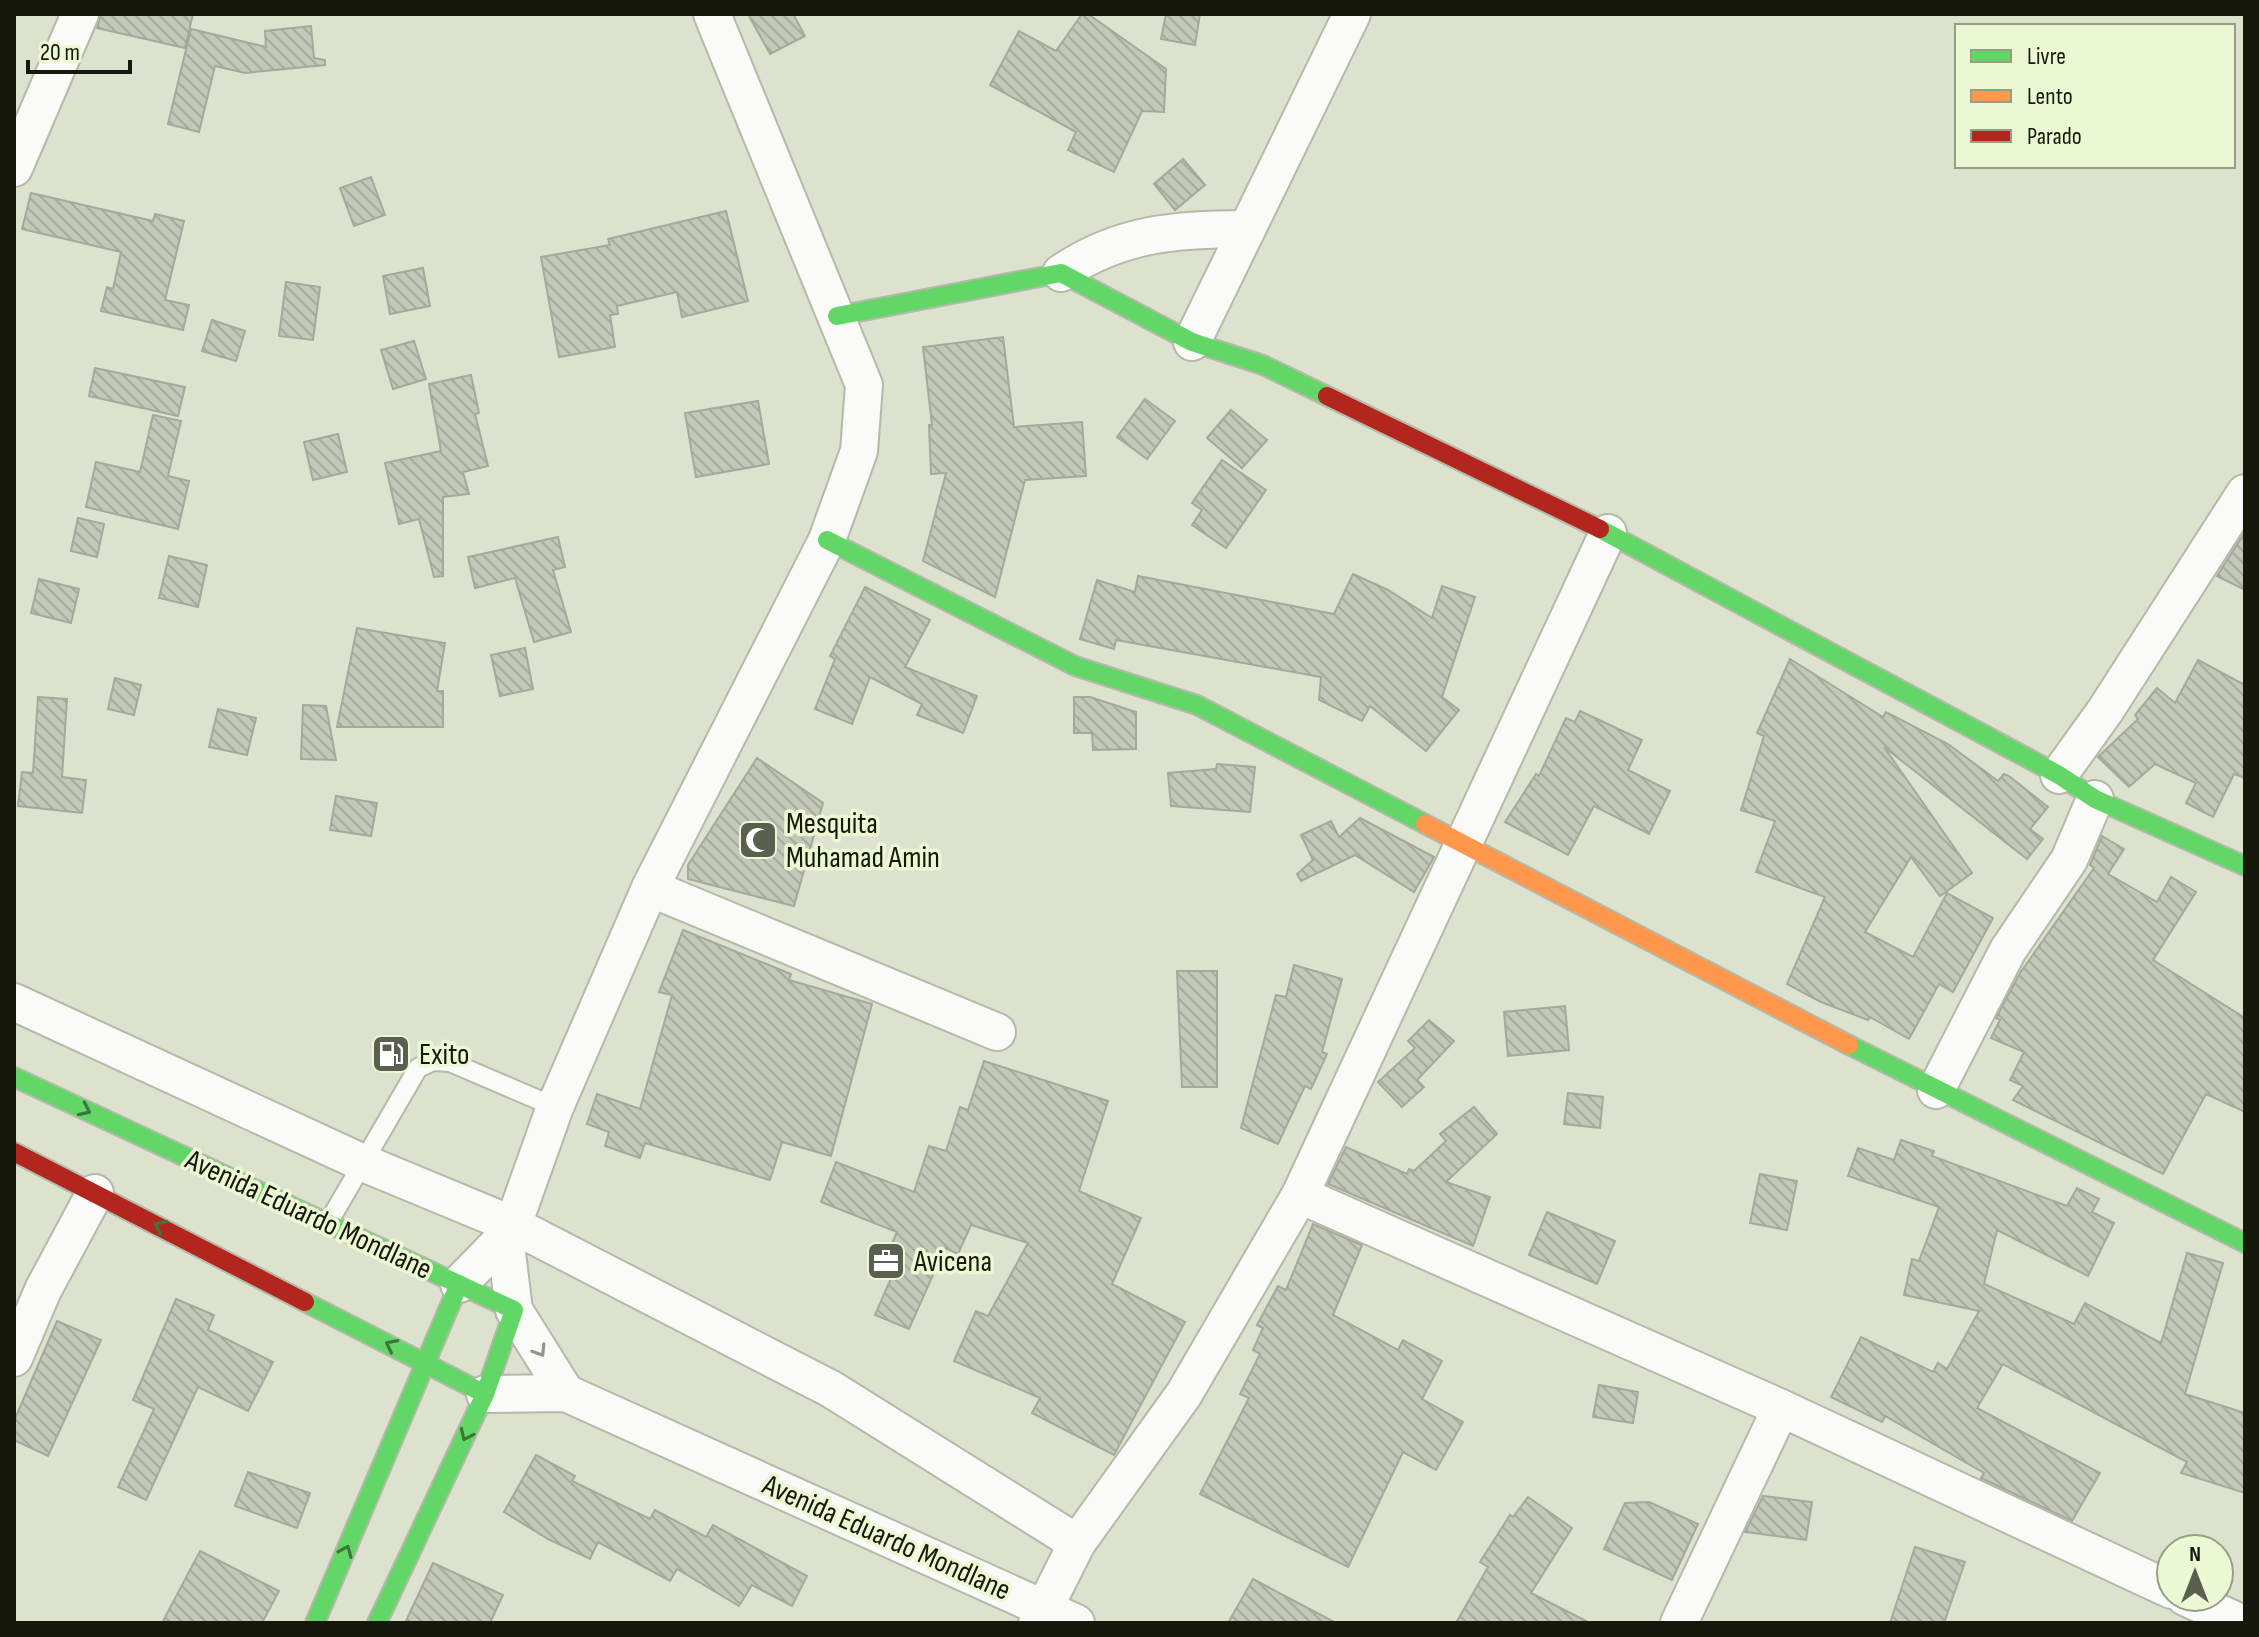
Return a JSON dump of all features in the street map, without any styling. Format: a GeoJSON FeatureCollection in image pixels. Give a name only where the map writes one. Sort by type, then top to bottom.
{"type":"FeatureCollection","features":[{"type":"Feature","properties":{"kind":"street"},"geometry":{"type":"LineString","coordinates":[[14,168],[80,14]]}},
{"type":"Feature","properties":{"kind":"street"},"geometry":{"type":"LineString","coordinates":[[315,1623],[459,1284],[509,1231],[555,1107],[650,888],[827,540],[859,451],[864,385],[712,14]]}},
{"type":"Feature","properties":{"kind":"street"},"geometry":{"type":"LineString","coordinates":[[1192,342],[1352,14]]}},
{"type":"Feature","properties":{"kind":"street"},"geometry":{"type":"LineString","coordinates":[[837,316],[1061,273],[1105,247],[1137,238],[1193,229],[1247,229]]}},
{"type":"Feature","properties":{"kind":"street"},"geometry":{"type":"LineString","coordinates":[[1061,273],[1192,342],[1263,365],[1608,533],[2059,775],[2095,799],[2245,866]]}},
{"type":"Feature","properties":{"kind":"street"},"geometry":{"type":"LineString","coordinates":[[2059,775],[2105,711],[2245,493]]}},
{"type":"Feature","properties":{"kind":"street"},"geometry":{"type":"LineString","coordinates":[[1053,1618],[1077,1543],[1184,1394],[1300,1195],[1608,533]]}},
{"type":"Feature","properties":{"kind":"street"},"geometry":{"type":"LineString","coordinates":[[827,540],[1075,666],[1197,705],[1936,1090],[2245,1243]]}},
{"type":"Feature","properties":{"kind":"street"},"geometry":{"type":"LineString","coordinates":[[1936,1090],[2008,950],[2069,860],[2095,799]]}},
{"type":"Feature","properties":{"kind":"street"},"geometry":{"type":"LineString","coordinates":[[650,888],[997,1032]]}},
{"type":"Feature","properties":{"kind":"street"},"geometry":{"type":"LineString","coordinates":[[14,1002],[509,1231],[831,1389],[1077,1543]]}},
{"type":"Feature","properties":{"kind":"street","name":"Avenida Eduardo Mondlane"},"geometry":{"type":"LineString","coordinates":[[14,1077],[514,1310]]}},
{"type":"Feature","properties":{"kind":"street","name":"Avenida Eduardo Mondlane"},"geometry":{"type":"LineString","coordinates":[[14,1152],[485,1394],[566,1393],[1053,1618]]}},
{"type":"Feature","properties":{"kind":"street"},"geometry":{"type":"LineString","coordinates":[[14,1358],[43,1290],[95,1193]]}},
{"type":"Feature","properties":{"kind":"street"},"geometry":{"type":"LineString","coordinates":[[1300,1195],[1781,1408],[2155,1583]]}},
{"type":"Feature","properties":{"kind":"street"},"geometry":{"type":"LineString","coordinates":[[377,1623],[485,1394],[514,1310],[509,1231]]}},
{"type":"Feature","properties":{"kind":"street"},"geometry":{"type":"LineString","coordinates":[[514,1310],[566,1393]]}},
{"type":"Feature","properties":{"kind":"street"},"geometry":{"type":"LineString","coordinates":[[1679,1623],[1781,1408]]}},
{"type":"Feature","properties":{"kind":"lane"},"geometry":{"type":"LineString","coordinates":[[328,1223],[418,1068],[433,1061],[450,1062],[555,1107]]}},
{"type":"Feature","properties":{"kind":"building"},"geometry":{"type":"Polygon","coordinates":[[[101,14],[193,14],[185,48],[97,28],[101,14]]]}},
{"type":"Feature","properties":{"kind":"building"},"geometry":{"type":"Polygon","coordinates":[[[748,14],[793,14],[805,36],[770,54],[748,14]]]}},
{"type":"Feature","properties":{"kind":"building"},"geometry":{"type":"Polygon","coordinates":[[[1082,14],[1088,14],[1166,69],[1164,112],[1142,111],[1114,172],[1068,150],[1076,132],[990,85],[1019,31],[1056,51],[1082,14]]]}},
{"type":"Feature","properties":{"kind":"building"},"geometry":{"type":"Polygon","coordinates":[[[1166,14],[1200,14],[1195,45],[1161,39],[1166,14]]]}},
{"type":"Feature","properties":{"kind":"building"},"geometry":{"type":"Polygon","coordinates":[[[311,26],[314,58],[325,60],[325,65],[245,73],[215,66],[199,132],[168,124],[191,29],[266,47],[265,31],[311,26]]]}},
{"type":"Feature","properties":{"kind":"building"},"geometry":{"type":"Polygon","coordinates":[[[1183,159],[1205,185],[1175,210],[1154,184],[1183,159]]]}},
{"type":"Feature","properties":{"kind":"building"},"geometry":{"type":"Polygon","coordinates":[[[371,177],[385,215],[354,226],[340,188],[371,177]]]}},
{"type":"Feature","properties":{"kind":"building"},"geometry":{"type":"Polygon","coordinates":[[[31,193],[153,221],[155,214],[184,221],[165,300],[189,305],[183,330],[101,311],[107,287],[113,289],[121,252],[22,229],[31,193]]]}},
{"type":"Feature","properties":{"kind":"building"},"geometry":{"type":"Polygon","coordinates":[[[726,211],[748,301],[682,317],[677,292],[617,306],[618,314],[610,315],[615,347],[559,357],[541,257],[610,245],[608,239],[726,211]]]}},
{"type":"Feature","properties":{"kind":"building"},"geometry":{"type":"Polygon","coordinates":[[[423,268],[430,306],[390,314],[383,276],[423,268]]]}},
{"type":"Feature","properties":{"kind":"building"},"geometry":{"type":"Polygon","coordinates":[[[286,282],[320,287],[313,340],[279,336],[286,282]]]}},
{"type":"Feature","properties":{"kind":"building"},"geometry":{"type":"Polygon","coordinates":[[[212,320],[245,331],[236,361],[202,351],[212,320]]]}},
{"type":"Feature","properties":{"kind":"building"},"geometry":{"type":"Polygon","coordinates":[[[1003,337],[1014,427],[1082,422],[1086,476],[1025,480],[995,597],[923,561],[946,473],[931,474],[929,425],[932,425],[923,347],[1003,337]]]}},
{"type":"Feature","properties":{"kind":"building"},"geometry":{"type":"Polygon","coordinates":[[[414,341],[426,379],[393,389],[381,350],[414,341]]]}},
{"type":"Feature","properties":{"kind":"building"},"geometry":{"type":"Polygon","coordinates":[[[95,368],[185,387],[178,416],[89,396],[95,368]]]}},
{"type":"Feature","properties":{"kind":"building"},"geometry":{"type":"Polygon","coordinates":[[[471,375],[479,413],[475,414],[488,466],[463,472],[469,494],[443,497],[443,576],[434,577],[419,519],[399,524],[385,463],[441,451],[429,384],[471,375]]]}},
{"type":"Feature","properties":{"kind":"building"},"geometry":{"type":"Polygon","coordinates":[[[1145,399],[1175,421],[1147,459],[1117,437],[1145,399]]]}},
{"type":"Feature","properties":{"kind":"building"},"geometry":{"type":"Polygon","coordinates":[[[758,401],[769,464],[696,477],[685,413],[758,401]]]}},
{"type":"Feature","properties":{"kind":"building"},"geometry":{"type":"Polygon","coordinates":[[[1231,410],[1267,440],[1242,468],[1207,438],[1231,410]]]}},
{"type":"Feature","properties":{"kind":"building"},"geometry":{"type":"Polygon","coordinates":[[[153,415],[181,421],[168,476],[189,481],[178,529],[86,507],[96,462],[140,472],[153,415]]]}},
{"type":"Feature","properties":{"kind":"building"},"geometry":{"type":"Polygon","coordinates":[[[338,434],[347,472],[313,480],[304,442],[338,434]]]}},
{"type":"Feature","properties":{"kind":"building"},"geometry":{"type":"Polygon","coordinates":[[[1222,460],[1266,490],[1226,548],[1192,525],[1202,510],[1192,503],[1222,460]]]}},
{"type":"Feature","properties":{"kind":"building"},"geometry":{"type":"Polygon","coordinates":[[[78,518],[104,524],[97,557],[71,551],[78,518]]]}},
{"type":"Feature","properties":{"kind":"building"},"geometry":{"type":"Polygon","coordinates":[[[2245,532],[2245,590],[2217,576],[2245,532]]]}},
{"type":"Feature","properties":{"kind":"building"},"geometry":{"type":"Polygon","coordinates":[[[558,537],[565,567],[553,570],[571,632],[534,642],[515,578],[475,588],[468,557],[558,537]]]}},
{"type":"Feature","properties":{"kind":"building"},"geometry":{"type":"Polygon","coordinates":[[[169,556],[207,565],[198,607],[159,598],[169,556]]]}},
{"type":"Feature","properties":{"kind":"building"},"geometry":{"type":"Polygon","coordinates":[[[1353,574],[1388,590],[1432,618],[1442,586],[1475,597],[1442,697],[1459,710],[1426,751],[1370,706],[1362,721],[1319,700],[1321,677],[1116,640],[1114,649],[1080,639],[1097,580],[1135,592],[1138,576],[1334,614],[1353,574]]]}},
{"type":"Feature","properties":{"kind":"building"},"geometry":{"type":"Polygon","coordinates":[[[39,579],[79,589],[71,623],[31,613],[39,579]]]}},
{"type":"Feature","properties":{"kind":"building"},"geometry":{"type":"Polygon","coordinates":[[[865,587],[930,620],[905,667],[977,696],[963,733],[917,715],[922,704],[870,677],[852,724],[815,709],[835,659],[830,656],[865,587]]]}},
{"type":"Feature","properties":{"kind":"building"},"geometry":{"type":"Polygon","coordinates":[[[357,628],[445,643],[437,691],[443,691],[443,727],[337,727],[357,628]]]}},
{"type":"Feature","properties":{"kind":"building"},"geometry":{"type":"Polygon","coordinates":[[[525,648],[533,689],[500,696],[491,655],[525,648]]]}},
{"type":"Feature","properties":{"kind":"building"},"geometry":{"type":"Polygon","coordinates":[[[1790,659],[1883,717],[1886,712],[1948,744],[1998,781],[2004,774],[2009,776],[2048,807],[2030,829],[2043,839],[2027,859],[1884,747],[1972,873],[1940,896],[1911,857],[1865,932],[1913,957],[1947,893],[1993,918],[1953,992],[1939,984],[1909,1039],[1870,1017],[1868,1020],[1821,1002],[1787,984],[1825,897],[1756,872],[1775,821],[1741,810],[1764,736],[1757,733],[1790,659]]]}},
{"type":"Feature","properties":{"kind":"building"},"geometry":{"type":"Polygon","coordinates":[[[2198,660],[2245,685],[2245,778],[2234,774],[2213,817],[2186,803],[2196,783],[2155,764],[2129,787],[2098,757],[2138,719],[2135,715],[2157,688],[2175,703],[2198,660]]]}},
{"type":"Feature","properties":{"kind":"building"},"geometry":{"type":"Polygon","coordinates":[[[115,678],[141,685],[134,715],[108,709],[115,678]]]}},
{"type":"Feature","properties":{"kind":"building"},"geometry":{"type":"Polygon","coordinates":[[[38,697],[67,699],[62,777],[86,780],[82,813],[18,806],[22,772],[33,773],[38,697]]]}},
{"type":"Feature","properties":{"kind":"building"},"geometry":{"type":"Polygon","coordinates":[[[1074,697],[1090,697],[1136,712],[1136,749],[1093,750],[1092,733],[1074,733],[1074,697]]]}},
{"type":"Feature","properties":{"kind":"building"},"geometry":{"type":"Polygon","coordinates":[[[303,705],[326,706],[336,760],[301,759],[303,705]]]}},
{"type":"Feature","properties":{"kind":"building"},"geometry":{"type":"Polygon","coordinates":[[[218,709],[256,718],[247,755],[209,747],[218,709]]]}},
{"type":"Feature","properties":{"kind":"building"},"geometry":{"type":"Polygon","coordinates":[[[1580,711],[1642,740],[1628,770],[1670,791],[1649,834],[1594,806],[1568,855],[1505,822],[1536,774],[1539,776],[1566,718],[1575,722],[1580,711]]]}},
{"type":"Feature","properties":{"kind":"building","name":"Mesquita Muhamad Amin"},"geometry":{"type":"Polygon","coordinates":[[[757,758],[823,803],[794,906],[688,879],[688,865],[757,758]]]}},
{"type":"Feature","properties":{"kind":"building"},"geometry":{"type":"Polygon","coordinates":[[[1217,764],[1255,767],[1250,812],[1171,806],[1168,773],[1216,769],[1217,764]]]}},
{"type":"Feature","properties":{"kind":"building"},"geometry":{"type":"Polygon","coordinates":[[[336,796],[377,803],[371,836],[330,830],[336,796]]]}},
{"type":"Feature","properties":{"kind":"building"},"geometry":{"type":"Polygon","coordinates":[[[1360,818],[1434,857],[1414,892],[1355,855],[1301,881],[1297,874],[1313,860],[1301,835],[1331,821],[1339,837],[1360,818]]]}},
{"type":"Feature","properties":{"kind":"building"},"geometry":{"type":"Polygon","coordinates":[[[2102,836],[2124,849],[2108,874],[2157,902],[2171,877],[2196,892],[2153,960],[2245,1018],[2245,1112],[2206,1094],[2163,1174],[2013,1100],[2023,1086],[2010,1080],[2024,1052],[1991,1038],[2000,1020],[1996,1018],[2020,973],[2094,868],[2090,865],[2102,836]]]}},
{"type":"Feature","properties":{"kind":"building"},"geometry":{"type":"Polygon","coordinates":[[[683,930],[791,974],[789,980],[872,1004],[831,1156],[782,1142],[770,1180],[645,1143],[640,1158],[605,1146],[609,1132],[587,1124],[597,1094],[640,1109],[672,995],[659,992],[683,930]]]}},
{"type":"Feature","properties":{"kind":"building"},"geometry":{"type":"Polygon","coordinates":[[[1294,965],[1342,979],[1322,1052],[1327,1054],[1311,1089],[1305,1086],[1278,1144],[1241,1128],[1276,995],[1286,997],[1294,965]]]}},
{"type":"Feature","properties":{"kind":"building"},"geometry":{"type":"Polygon","coordinates":[[[1177,971],[1217,971],[1217,1087],[1182,1087],[1177,971]]]}},
{"type":"Feature","properties":{"kind":"building"},"geometry":{"type":"Polygon","coordinates":[[[1565,1006],[1569,1050],[1508,1056],[1504,1012],[1565,1006]]]}},
{"type":"Feature","properties":{"kind":"building"},"geometry":{"type":"Polygon","coordinates":[[[1429,1020],[1454,1041],[1417,1080],[1424,1087],[1402,1107],[1378,1082],[1415,1048],[1408,1041],[1429,1020]]]}},
{"type":"Feature","properties":{"kind":"building"},"geometry":{"type":"Polygon","coordinates":[[[984,1061],[1108,1101],[1079,1191],[1141,1218],[1112,1284],[1185,1322],[1114,1455],[1032,1413],[1040,1398],[954,1361],[976,1311],[988,1316],[1028,1243],[971,1225],[958,1254],[945,1248],[909,1329],[875,1315],[902,1253],[890,1248],[897,1232],[821,1202],[836,1162],[914,1192],[929,1146],[946,1151],[960,1107],[968,1110],[984,1061]]]}},
{"type":"Feature","properties":{"kind":"building"},"geometry":{"type":"Polygon","coordinates":[[[1568,1093],[1603,1097],[1600,1128],[1564,1124],[1568,1093]]]}},
{"type":"Feature","properties":{"kind":"building"},"geometry":{"type":"Polygon","coordinates":[[[1474,1107],[1497,1134],[1446,1182],[1490,1197],[1473,1246],[1328,1184],[1346,1147],[1407,1174],[1409,1169],[1414,1171],[1446,1141],[1440,1134],[1474,1107]]]}},
{"type":"Feature","properties":{"kind":"building"},"geometry":{"type":"Polygon","coordinates":[[[1901,1140],[1934,1151],[1932,1156],[2067,1206],[2077,1188],[2099,1199],[2092,1212],[2114,1223],[2088,1276],[1997,1230],[1984,1284],[2074,1324],[2085,1303],[2161,1343],[2187,1253],[2223,1263],[2185,1394],[2245,1413],[2245,1493],[2181,1473],[2187,1462],[2003,1364],[1977,1408],[2100,1473],[2072,1521],[1981,1478],[1984,1473],[1885,1416],[1882,1422],[1831,1397],[1861,1337],[1933,1372],[1938,1363],[1947,1369],[1979,1311],[1904,1295],[1912,1259],[1919,1261],[1939,1207],[1848,1176],[1858,1148],[1894,1160],[1901,1140]]]}},
{"type":"Feature","properties":{"kind":"building"},"geometry":{"type":"Polygon","coordinates":[[[1760,1174],[1797,1181],[1787,1230],[1750,1223],[1760,1174]]]}},
{"type":"Feature","properties":{"kind":"building"},"geometry":{"type":"Polygon","coordinates":[[[1547,1212],[1615,1241],[1597,1284],[1529,1255],[1547,1212]]]}},
{"type":"Feature","properties":{"kind":"building"},"geometry":{"type":"Polygon","coordinates":[[[1313,1224],[1362,1245],[1333,1315],[1398,1350],[1403,1340],[1442,1361],[1422,1399],[1463,1422],[1436,1470],[1403,1452],[1348,1567],[1200,1494],[1249,1398],[1240,1394],[1260,1354],[1253,1350],[1263,1328],[1257,1325],[1278,1286],[1286,1290],[1313,1224]]]}},
{"type":"Feature","properties":{"kind":"building"},"geometry":{"type":"Polygon","coordinates":[[[176,1299],[214,1315],[208,1330],[273,1362],[248,1411],[198,1387],[146,1500],[118,1487],[154,1409],[133,1400],[176,1299]]]}},
{"type":"Feature","properties":{"kind":"building"},"geometry":{"type":"Polygon","coordinates":[[[57,1321],[101,1340],[48,1456],[14,1440],[14,1421],[57,1321]]]}},
{"type":"Feature","properties":{"kind":"building"},"geometry":{"type":"Polygon","coordinates":[[[1599,1385],[1638,1392],[1633,1423],[1593,1417],[1599,1385]]]}},
{"type":"Feature","properties":{"kind":"building"},"geometry":{"type":"Polygon","coordinates":[[[536,1455],[575,1476],[572,1481],[650,1519],[655,1510],[706,1537],[713,1525],[807,1576],[792,1606],[752,1585],[739,1606],[677,1569],[670,1581],[598,1542],[590,1559],[548,1539],[504,1512],[536,1455]]]}},
{"type":"Feature","properties":{"kind":"building"},"geometry":{"type":"Polygon","coordinates":[[[248,1472],[310,1493],[297,1528],[235,1506],[248,1472]]]}},
{"type":"Feature","properties":{"kind":"building"},"geometry":{"type":"Polygon","coordinates":[[[1763,1496],[1812,1502],[1806,1540],[1745,1532],[1763,1496]]]}},
{"type":"Feature","properties":{"kind":"building"},"geometry":{"type":"Polygon","coordinates":[[[1528,1497],[1572,1528],[1531,1593],[1590,1623],[1456,1623],[1488,1567],[1480,1562],[1510,1515],[1513,1517],[1528,1497]]]}},
{"type":"Feature","properties":{"kind":"building"},"geometry":{"type":"Polygon","coordinates":[[[1649,1502],[1698,1524],[1672,1580],[1604,1549],[1625,1503],[1649,1502]]]}},
{"type":"Feature","properties":{"kind":"building"},"geometry":{"type":"Polygon","coordinates":[[[1915,1547],[1965,1562],[1944,1623],[1890,1623],[1915,1547]]]}},
{"type":"Feature","properties":{"kind":"building"},"geometry":{"type":"Polygon","coordinates":[[[200,1551],[279,1591],[262,1623],[162,1623],[200,1551]]]}},
{"type":"Feature","properties":{"kind":"building"},"geometry":{"type":"Polygon","coordinates":[[[433,1563],[503,1595],[490,1623],[405,1623],[433,1563]]]}},
{"type":"Feature","properties":{"kind":"building"},"geometry":{"type":"Polygon","coordinates":[[[1253,1579],[1268,1587],[1336,1623],[1228,1623],[1253,1579]]]}},
{"type":"Feature","properties":{"kind":"traffic: fast"},"geometry":{"type":"LineString","coordinates":[[837,316],[1061,273],[1192,342],[1263,365],[1327,396]]}},
{"type":"Feature","properties":{"kind":"traffic: fast"},"geometry":{"type":"LineString","coordinates":[[1600,529],[2059,775],[2095,799],[2245,866]]}},
{"type":"Feature","properties":{"kind":"traffic: fast"},"geometry":{"type":"LineString","coordinates":[[827,540],[1075,666],[1197,705],[1425,824]]}},
{"type":"Feature","properties":{"kind":"traffic: fast"},"geometry":{"type":"LineString","coordinates":[[1849,1045],[2245,1243]]}},
{"type":"Feature","properties":{"kind":"traffic: fast"},"geometry":{"type":"LineString","coordinates":[[14,1077],[514,1310],[485,1394],[377,1623]]}},
{"type":"Feature","properties":{"kind":"traffic: fast"},"geometry":{"type":"LineString","coordinates":[[315,1623],[459,1284]]}},
{"type":"Feature","properties":{"kind":"traffic: fast"},"geometry":{"type":"LineString","coordinates":[[305,1302],[485,1394]]}},
{"type":"Feature","properties":{"kind":"traffic: slow"},"geometry":{"type":"LineString","coordinates":[[1425,824],[1849,1045]]}},
{"type":"Feature","properties":{"kind":"traffic: jam"},"geometry":{"type":"LineString","coordinates":[[1327,396],[1600,529]]}},
{"type":"Feature","properties":{"kind":"traffic: jam"},"geometry":{"type":"LineString","coordinates":[[14,1152],[305,1302]]}},
{"type":"Feature","properties":{"kind":"place","name":"Mesquita Muhamad Amin"},"geometry":{"type":"Point","coordinates":[758,840]}},
{"type":"Feature","properties":{"kind":"place","name":"Exito"},"geometry":{"type":"Point","coordinates":[391,1054]}},
{"type":"Feature","properties":{"kind":"place","name":"Avicena"},"geometry":{"type":"Point","coordinates":[886,1261]}}]}
